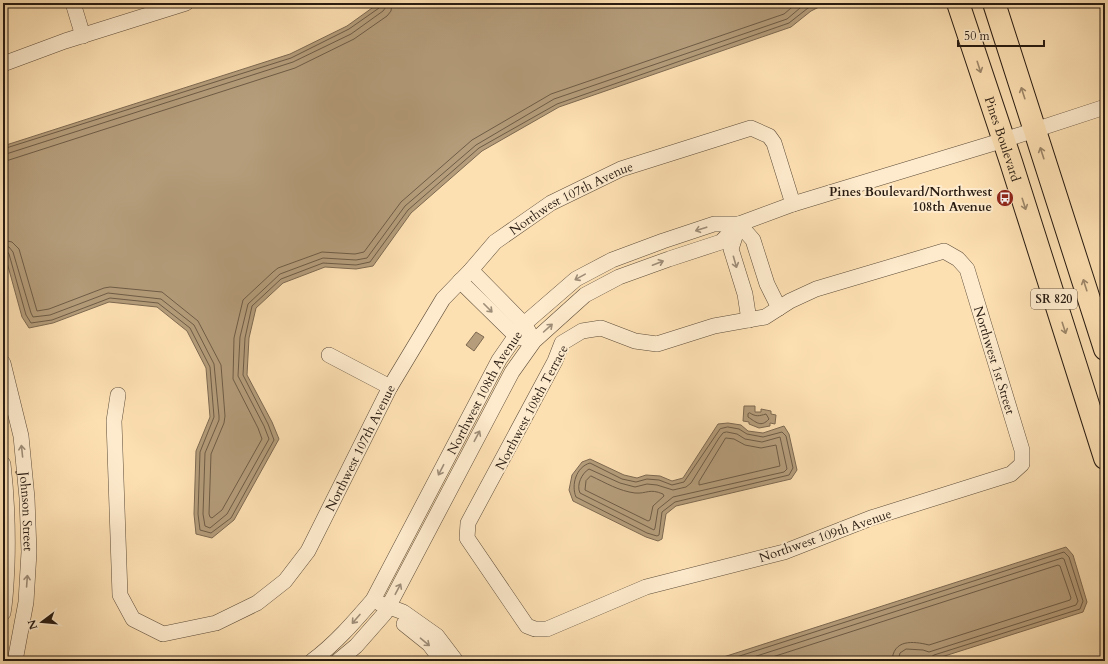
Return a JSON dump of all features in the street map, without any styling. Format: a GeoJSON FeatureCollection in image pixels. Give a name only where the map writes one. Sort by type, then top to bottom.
{"type":"FeatureCollection","features":[{"type":"Feature","properties":{"kind":"highway","name":"Pines Boulevard"},"geometry":{"type":"LineString","coordinates":[[958,3],[1004,140],[1105,458]]}},
{"type":"Feature","properties":{"kind":"highway","name":"SR 820"},"geometry":{"type":"LineString","coordinates":[[994,3],[1105,349]]}},
{"type":"Feature","properties":{"kind":"street"},"geometry":{"type":"LineString","coordinates":[[73,3],[83,36]]}},
{"type":"Feature","properties":{"kind":"street"},"geometry":{"type":"LineString","coordinates":[[3,64],[83,36],[186,3]]}},
{"type":"Feature","properties":{"kind":"street","name":"Northwest 108th Avenue"},"geometry":{"type":"LineString","coordinates":[[312,661],[346,631],[373,600],[499,360],[520,330],[576,279],[612,260],[714,224],[739,224],[793,204],[1004,140],[1105,107]]}},
{"type":"Feature","properties":{"kind":"street","name":"Northwest 107th Avenue"},"geometry":{"type":"LineString","coordinates":[[118,395],[114,421],[120,595],[133,619],[163,634],[216,623],[257,603],[285,581],[308,551],[390,387],[443,299],[494,242],[551,203],[621,170],[751,128],[769,136],[774,143],[793,204]]}},
{"type":"Feature","properties":{"kind":"street"},"geometry":{"type":"LineString","coordinates":[[739,224],[753,240],[766,284],[779,308]]}},
{"type":"Feature","properties":{"kind":"street"},"geometry":{"type":"LineString","coordinates":[[739,224],[731,249],[745,294],[749,320]]}},
{"type":"Feature","properties":{"kind":"street","name":"Northwest 108th Avenue"},"geometry":{"type":"LineString","coordinates":[[338,661],[356,646],[387,608],[512,372],[534,341],[585,295],[619,277],[721,242],[739,224]]}},
{"type":"Feature","properties":{"kind":"street","name":"Northwest 108th Terrace"},"geometry":{"type":"LineString","coordinates":[[535,629],[527,626],[467,538],[468,523],[554,361],[562,343],[582,331],[601,328],[635,341],[657,344],[714,326],[765,317],[816,289],[944,251],[958,259]]}},
{"type":"Feature","properties":{"kind":"street","name":"Northwest 1st Street"},"geometry":{"type":"LineString","coordinates":[[958,259],[967,269],[1022,450],[1022,464]]}},
{"type":"Feature","properties":{"kind":"street"},"geometry":{"type":"LineString","coordinates":[[465,275],[520,330],[534,341]]}},
{"type":"Feature","properties":{"kind":"street"},"geometry":{"type":"LineString","coordinates":[[329,355],[390,387]]}},
{"type":"Feature","properties":{"kind":"street","name":"Johnson Street"},"geometry":{"type":"LineString","coordinates":[[3,363],[20,436],[27,498],[29,552],[26,602],[15,661]]}},
{"type":"Feature","properties":{"kind":"street","name":"Johnson Street"},"geometry":{"type":"LineString","coordinates":[[3,464],[7,492],[8,538],[3,613]]}},
{"type":"Feature","properties":{"kind":"street","name":"Northwest 109th Avenue"},"geometry":{"type":"LineString","coordinates":[[535,629],[547,629],[646,587],[784,552],[871,518],[1011,474],[1022,464]]}},
{"type":"Feature","properties":{"kind":"street"},"geometry":{"type":"LineString","coordinates":[[373,600],[387,608],[429,644],[442,661]]}},
{"type":"Feature","properties":{"kind":"street"},"geometry":{"type":"LineString","coordinates":[[387,608],[403,612],[437,636],[456,661]]}},
{"type":"Feature","properties":{"kind":"water"},"geometry":{"type":"Polygon","coordinates":[[[379,3],[827,3],[811,11],[791,27],[559,107],[482,151],[411,213],[373,266],[356,269],[325,267],[283,283],[256,308],[249,338],[247,375],[272,422],[279,439],[234,520],[212,538],[196,534],[194,514],[196,451],[210,417],[206,368],[187,331],[157,307],[109,302],[53,323],[29,328],[22,317],[3,248],[3,146],[290,54],[347,26],[379,3]]]}},
{"type":"Feature","properties":{"kind":"water"},"geometry":{"type":"Polygon","coordinates":[[[476,332],[484,337],[474,351],[466,345],[476,332]]]}},
{"type":"Feature","properties":{"kind":"water"},"geometry":{"type":"Polygon","coordinates":[[[744,406],[755,406],[755,412],[761,412],[761,409],[771,411],[771,414],[776,415],[775,424],[770,423],[770,426],[759,428],[749,424],[749,422],[743,421],[744,406]]]}},
{"type":"Feature","properties":{"kind":"water"},"geometry":{"type":"Polygon","coordinates":[[[728,423],[741,425],[748,431],[763,433],[784,426],[789,434],[797,470],[791,479],[676,506],[666,514],[662,539],[658,541],[646,537],[573,501],[569,490],[572,475],[582,462],[590,459],[624,475],[637,478],[646,475],[660,476],[672,481],[683,478],[718,424],[728,423]]]}},
{"type":"Feature","properties":{"kind":"water"},"geometry":{"type":"Polygon","coordinates":[[[1066,547],[1073,555],[1087,602],[1083,612],[932,660],[908,658],[906,661],[711,661],[1066,547]]]}},
{"type":"Feature","properties":{"kind":"place","name":"Pines Boulevard/Northwest 108th Avenue"},"geometry":{"type":"Point","coordinates":[1005,198]}}]}
